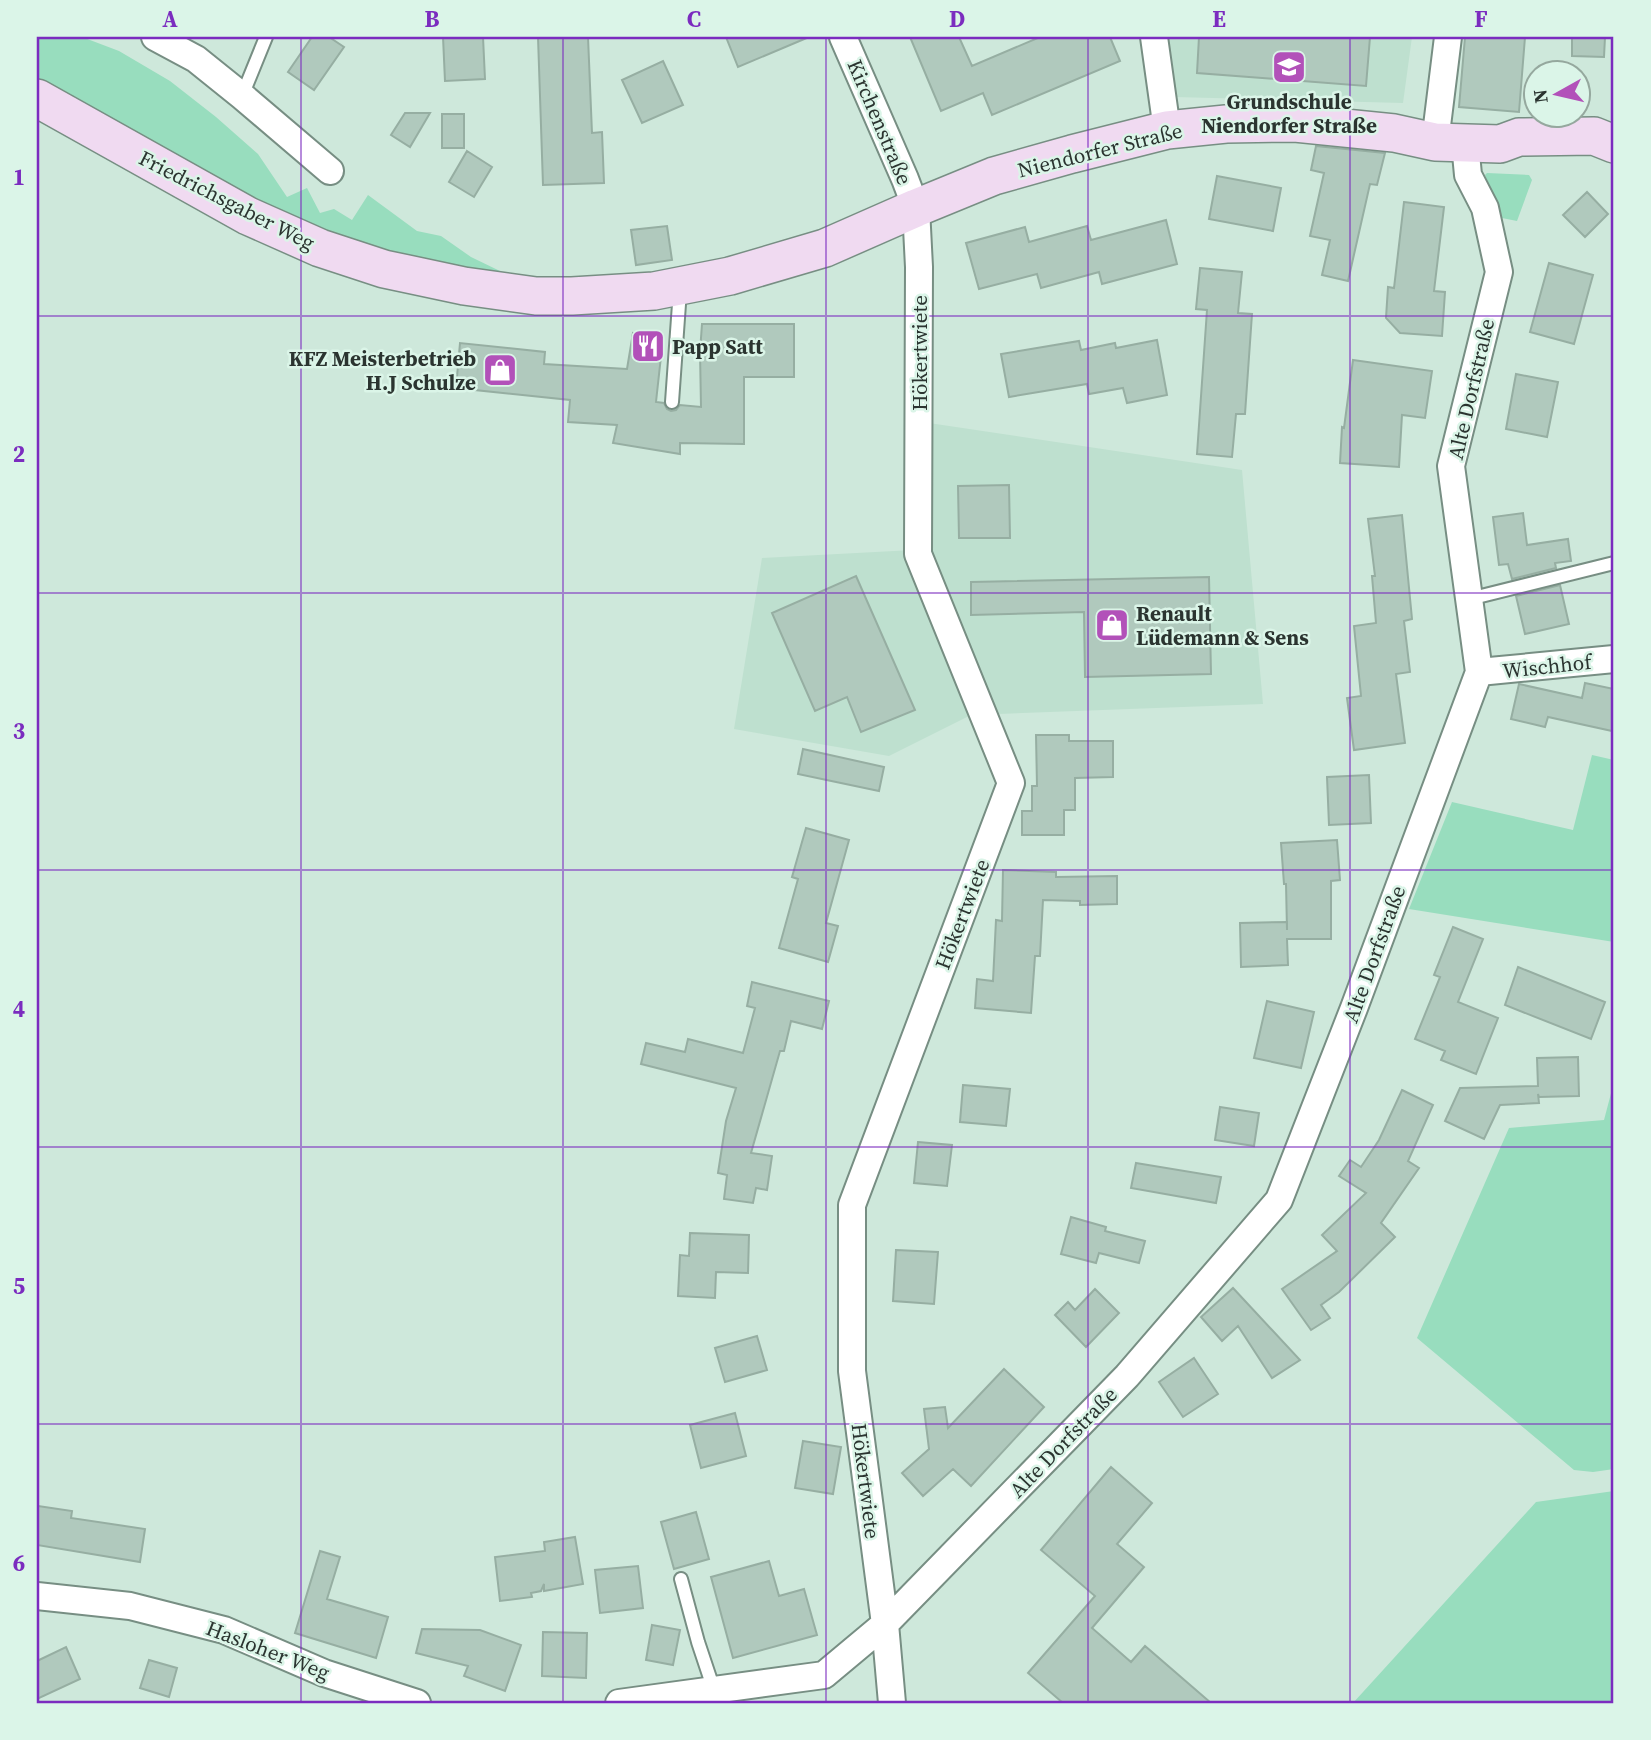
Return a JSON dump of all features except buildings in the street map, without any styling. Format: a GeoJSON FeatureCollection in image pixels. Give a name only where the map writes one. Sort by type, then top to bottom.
{"type":"FeatureCollection","features":[{"type":"Feature","properties":{"kind":"main road","name":"Friedrichsgaber Weg"},"geometry":{"type":"LineString","coordinates":[[37,98],[248,216],[320,248],[384,269],[464,286],[536,296],[654,291],[730,276],[825,248],[916,208]]}},
{"type":"Feature","properties":{"kind":"main road","name":"Niendorfer Straße"},"geometry":{"type":"LineString","coordinates":[[916,208],[995,176],[1167,130],[1226,124],[1295,123],[1467,143],[1519,137],[1594,136],[1614,144]]}},
{"type":"Feature","properties":{"kind":"street"},"geometry":{"type":"LineString","coordinates":[[155,37],[196,59],[330,171]]}},
{"type":"Feature","properties":{"kind":"street","name":"Kirchenstraße"},"geometry":{"type":"LineString","coordinates":[[843,37],[916,208]]}},
{"type":"Feature","properties":{"kind":"street"},"geometry":{"type":"LineString","coordinates":[[1154,37],[1167,130]]}},
{"type":"Feature","properties":{"kind":"street","name":"Alte Dorfstraße"},"geometry":{"type":"LineString","coordinates":[[885,1624],[1127,1376],[1279,1200],[1354,1008],[1479,672],[1451,466],[1499,272],[1485,208],[1468,175],[1467,143],[1448,37]]}},
{"type":"Feature","properties":{"kind":"street","name":"Hökertwiete"},"geometry":{"type":"LineString","coordinates":[[892,1703],[885,1624],[852,1370],[852,1205],[1011,783],[918,554],[919,267],[916,208]]}},
{"type":"Feature","properties":{"kind":"street","name":"Wischhof"},"geometry":{"type":"LineString","coordinates":[[1479,672],[1614,659]]}},
{"type":"Feature","properties":{"kind":"street","name":"Hasloher Weg"},"geometry":{"type":"LineString","coordinates":[[39,1600],[130,1606],[224,1630],[324,1673],[416,1703]]}},
{"type":"Feature","properties":{"kind":"street"},"geometry":{"type":"LineString","coordinates":[[619,1703],[824,1675],[885,1624]]}},
{"type":"Feature","properties":{"kind":"lane"},"geometry":{"type":"LineString","coordinates":[[242,96],[265,37]]}},
{"type":"Feature","properties":{"kind":"lane"},"geometry":{"type":"LineString","coordinates":[[672,402],[680,286]]}},
{"type":"Feature","properties":{"kind":"lane"},"geometry":{"type":"LineString","coordinates":[[1469,599],[1614,563]]}},
{"type":"Feature","properties":{"kind":"lane"},"geometry":{"type":"LineString","coordinates":[[681,1579],[713,1690]]}},
{"type":"Feature","properties":{"kind":"shaded area","name":"Grundschule Niendorfer Straße"},"geometry":{"type":"Polygon","coordinates":[[[1167,37],[1412,37],[1403,103],[1174,97],[1167,37]]]}},
{"type":"Feature","properties":{"kind":"shaded area"},"geometry":{"type":"Polygon","coordinates":[[[929,423],[1242,470],[1263,704],[971,715],[889,756],[734,729],[762,558],[932,549],[929,423]]]}},
{"type":"Feature","properties":{"kind":"green space"},"geometry":{"type":"Polygon","coordinates":[[[37,37],[82,37],[119,51],[170,81],[258,154],[287,197],[307,188],[320,213],[334,209],[352,220],[368,195],[417,231],[441,236],[471,257],[502,272],[468,272],[353,246],[255,204],[37,85],[37,37]]]}},
{"type":"Feature","properties":{"kind":"green space"},"geometry":{"type":"Polygon","coordinates":[[[1485,175],[1529,175],[1532,180],[1517,221],[1502,218],[1485,175]]]}},
{"type":"Feature","properties":{"kind":"green space"},"geometry":{"type":"Polygon","coordinates":[[[1592,755],[1614,760],[1614,942],[1409,909],[1452,802],[1573,830],[1592,755]]]}},
{"type":"Feature","properties":{"kind":"green space"},"geometry":{"type":"Polygon","coordinates":[[[1614,1082],[1614,1469],[1593,1472],[1574,1470],[1417,1338],[1509,1128],[1604,1120],[1614,1082]]]}},
{"type":"Feature","properties":{"kind":"green space"},"geometry":{"type":"Polygon","coordinates":[[[1614,1491],[1614,1703],[1353,1703],[1536,1502],[1614,1491]]]}},
{"type":"Feature","properties":{"kind":"place","name":"Grundschule Niendorfer Straße"},"geometry":{"type":"Point","coordinates":[1289,67]}},
{"type":"Feature","properties":{"kind":"place","name":"Papp Satt"},"geometry":{"type":"Point","coordinates":[648,346]}},
{"type":"Feature","properties":{"kind":"place","name":"KFZ Meisterbetrieb H.J Schulze"},"geometry":{"type":"Point","coordinates":[500,370]}},
{"type":"Feature","properties":{"kind":"place","name":"Renault Lüdemann & Sens"},"geometry":{"type":"Point","coordinates":[1112,625]}}]}
